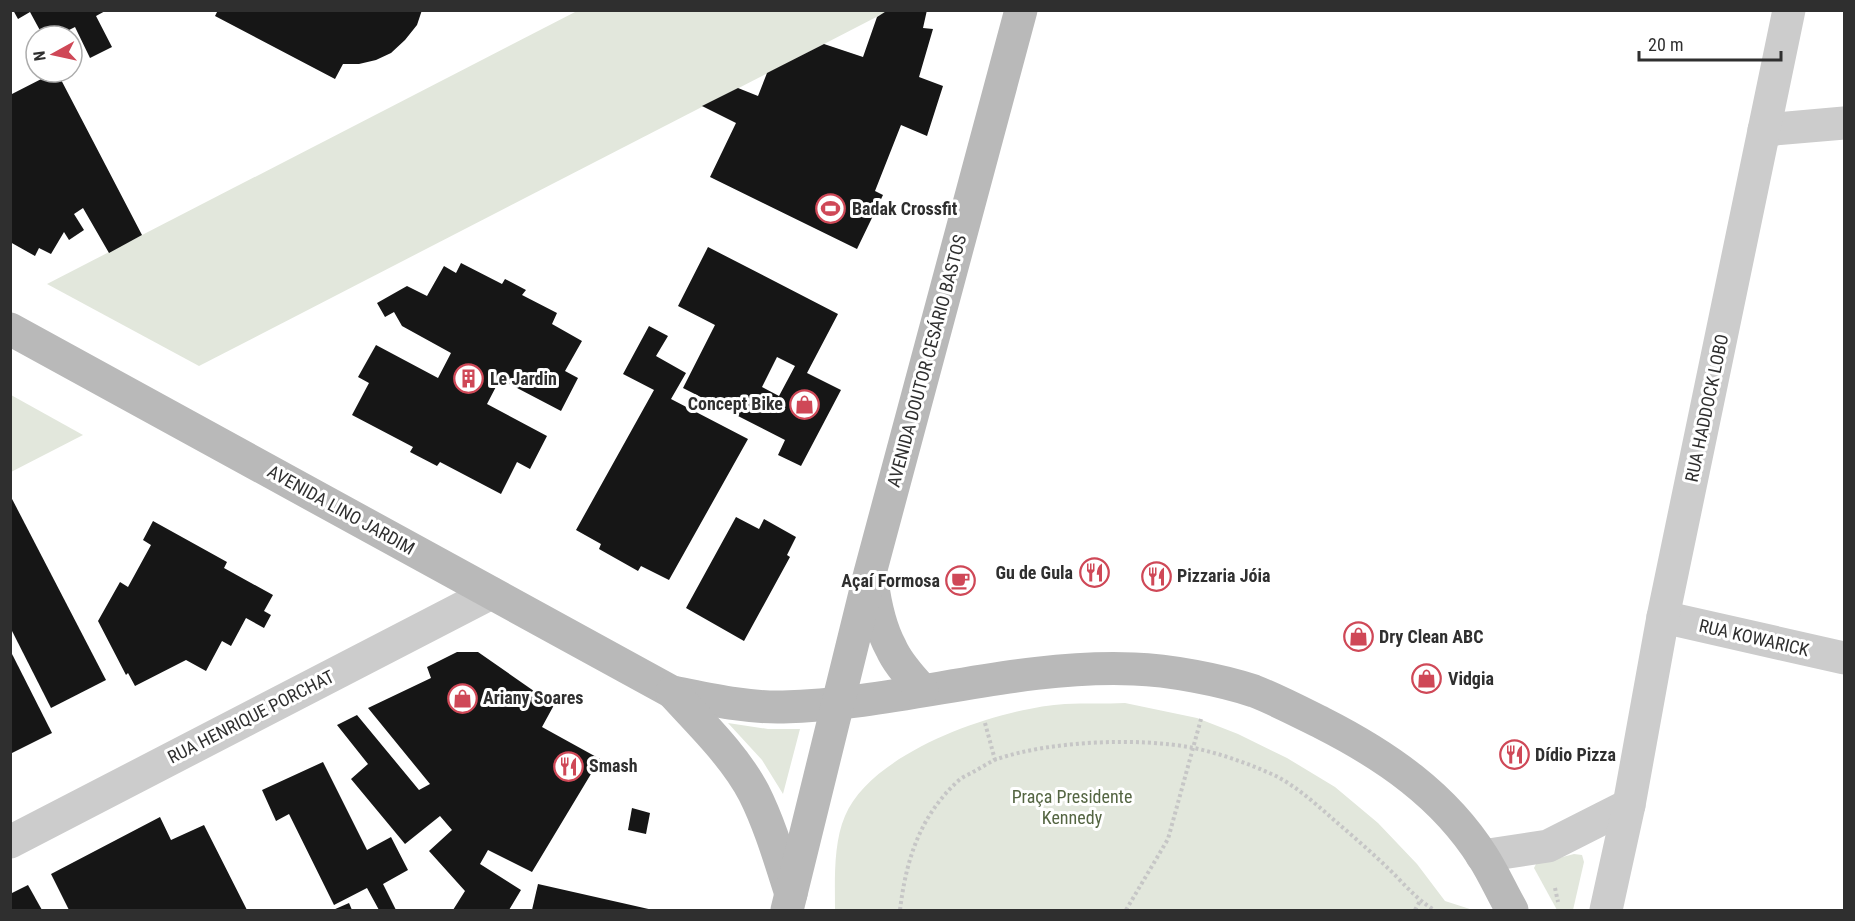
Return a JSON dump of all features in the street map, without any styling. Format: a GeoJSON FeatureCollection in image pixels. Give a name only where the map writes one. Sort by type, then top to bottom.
{"type":"FeatureCollection","features":[{"type":"Feature","properties":{"kind":"main road","name":"AVENIDA DOUTOR CESÁRIO BASTOS"},"geometry":{"type":"LineString","coordinates":[[791,905],[870,573],[1021,10]]}},
{"type":"Feature","properties":{"kind":"main road","name":"AVENIDA LINO JARDIM"},"geometry":{"type":"LineString","coordinates":[[10,329],[672,692],[725,703],[781,707],[838,704]]}},
{"type":"Feature","properties":{"kind":"main road","name":"AVENIDA DOUTOR CESÁRIO BASTOS"},"geometry":{"type":"LineString","coordinates":[[870,573],[876,607],[891,648],[905,670],[922,690]]}},
{"type":"Feature","properties":{"kind":"main road"},"geometry":{"type":"LineString","coordinates":[[838,704],[1022,674],[1102,669],[1136,669],[1212,681],[1253,691],[1379,754],[1414,778],[1453,818],[1482,856],[1512,910]]}},
{"type":"Feature","properties":{"kind":"main road","name":"AVENIDA LINO JARDIM"},"geometry":{"type":"LineString","coordinates":[[672,692],[723,748],[753,791],[767,822],[791,905]]}},
{"type":"Feature","properties":{"kind":"street","name":"RUA HADDOCK LOBO"},"geometry":{"type":"LineString","coordinates":[[1606,910],[1789,10]]}},
{"type":"Feature","properties":{"kind":"street"},"geometry":{"type":"LineString","coordinates":[[1764,130],[1845,123]]}},
{"type":"Feature","properties":{"kind":"street","name":"RUA HENRIQUE PORCHAT"},"geometry":{"type":"LineString","coordinates":[[10,842],[491,593]]}},
{"type":"Feature","properties":{"kind":"street","name":"RUA KOWARICK"},"geometry":{"type":"LineString","coordinates":[[1664,618],[1845,658]]}},
{"type":"Feature","properties":{"kind":"street"},"geometry":{"type":"LineString","coordinates":[[1482,856],[1548,846],[1629,805]]}},
{"type":"Feature","properties":{"kind":"path"},"geometry":{"type":"LineString","coordinates":[[1126,910],[1168,839],[1212,681]]}},
{"type":"Feature","properties":{"kind":"path"},"geometry":{"type":"LineString","coordinates":[[900,910],[904,876],[919,832],[933,810],[958,780],[995,760],[1031,751],[1070,746],[1151,743],[1193,748],[1234,759],[1277,777],[1313,801],[1358,840],[1420,901],[1434,910]]}},
{"type":"Feature","properties":{"kind":"path"},"geometry":{"type":"LineString","coordinates":[[1415,910],[1420,901]]}},
{"type":"Feature","properties":{"kind":"green space"},"geometry":{"type":"Polygon","coordinates":[[[577,11],[888,11],[199,366],[47,284],[577,11]]]}},
{"type":"Feature","properties":{"kind":"green space"},"geometry":{"type":"Polygon","coordinates":[[[11,395],[83,435],[11,472],[11,395]]]}},
{"type":"Feature","properties":{"kind":"green space","name":"Praça Presidente Kennedy"},"geometry":{"type":"Polygon","coordinates":[[[1125,703],[1197,718],[1238,734],[1287,758],[1335,787],[1378,823],[1417,864],[1445,901],[1473,910],[835,910],[836,863],[841,827],[845,816],[860,793],[882,772],[909,753],[941,737],[1007,714],[1065,704],[1125,703]]]}},
{"type":"Feature","properties":{"kind":"green space"},"geometry":{"type":"Polygon","coordinates":[[[728,723],[768,729],[800,729],[783,794],[762,760],[728,723]]]}},
{"type":"Feature","properties":{"kind":"green space"},"geometry":{"type":"Polygon","coordinates":[[[1574,854],[1582,855],[1584,862],[1573,910],[1557,910],[1534,868],[1536,864],[1574,854]]]}},
{"type":"Feature","properties":{"kind":"building"},"geometry":{"type":"Polygon","coordinates":[[[13,10],[107,10],[96,16],[112,47],[90,58],[84,46],[84,24],[36,24],[30,12],[18,19],[13,10]]]}},
{"type":"Feature","properties":{"kind":"building"},"geometry":{"type":"Polygon","coordinates":[[[218,10],[422,10],[417,25],[391,53],[359,64],[343,64],[335,79],[215,16],[218,10]]]}},
{"type":"Feature","properties":{"kind":"building"},"geometry":{"type":"Polygon","coordinates":[[[888,10],[927,10],[923,28],[933,29],[919,77],[943,86],[927,136],[901,125],[875,191],[883,195],[857,249],[710,177],[736,123],[702,106],[738,88],[758,96],[767,73],[824,44],[863,57],[877,17],[888,10]]]}},
{"type":"Feature","properties":{"kind":"building"},"geometry":{"type":"Polygon","coordinates":[[[32,84],[63,84],[142,235],[109,253],[83,208],[74,214],[84,230],[69,240],[64,232],[51,254],[39,248],[35,256],[10,242],[10,95],[32,84]]]}},
{"type":"Feature","properties":{"kind":"building"},"geometry":{"type":"Polygon","coordinates":[[[708,247],[838,314],[807,373],[841,390],[801,466],[778,455],[785,440],[683,388],[715,325],[678,306],[708,247]],[[777,357],[762,387],[779,396],[795,366],[777,357]]]}},
{"type":"Feature","properties":{"kind":"building","name":"Le Jardin"},"geometry":{"type":"Polygon","coordinates":[[[461,263],[502,284],[505,279],[526,290],[522,295],[557,313],[552,324],[582,341],[565,371],[578,378],[561,411],[500,379],[487,404],[547,436],[530,469],[517,462],[501,494],[440,462],[437,466],[410,452],[413,447],[352,415],[369,383],[358,377],[376,345],[438,378],[451,353],[402,326],[394,312],[385,317],[377,303],[407,286],[427,296],[444,266],[456,273],[461,263]]]}},
{"type":"Feature","properties":{"kind":"building"},"geometry":{"type":"Polygon","coordinates":[[[649,326],[668,336],[656,356],[686,373],[671,399],[748,439],[669,580],[641,566],[638,571],[599,549],[601,544],[576,530],[654,390],[623,374],[649,326]]]}},
{"type":"Feature","properties":{"kind":"building"},"geometry":{"type":"Polygon","coordinates":[[[10,495],[106,680],[51,708],[10,627],[10,495]]]}},
{"type":"Feature","properties":{"kind":"building"},"geometry":{"type":"Polygon","coordinates":[[[736,517],[759,529],[764,519],[796,537],[787,555],[790,557],[744,641],[686,608],[736,517]]]}},
{"type":"Feature","properties":{"kind":"building"},"geometry":{"type":"Polygon","coordinates":[[[153,521],[227,562],[224,568],[273,595],[264,611],[271,615],[264,628],[246,618],[231,646],[222,641],[206,671],[186,660],[135,686],[128,673],[126,675],[98,621],[120,582],[128,587],[151,545],[143,540],[153,521]]]}},
{"type":"Feature","properties":{"kind":"building"},"geometry":{"type":"Polygon","coordinates":[[[10,650],[52,733],[10,754],[10,650]]]}},
{"type":"Feature","properties":{"kind":"building"},"geometry":{"type":"Polygon","coordinates":[[[457,652],[478,652],[554,705],[542,727],[600,759],[532,872],[488,850],[480,864],[521,890],[509,910],[453,910],[465,891],[429,851],[452,830],[440,816],[405,844],[351,779],[368,764],[337,725],[357,715],[419,790],[430,784],[368,708],[431,678],[427,667],[457,652]]]}},
{"type":"Feature","properties":{"kind":"building"},"geometry":{"type":"Polygon","coordinates":[[[323,762],[367,850],[391,837],[408,870],[383,884],[396,910],[379,910],[367,888],[334,905],[289,814],[276,821],[262,790],[323,762]]]}},
{"type":"Feature","properties":{"kind":"building"},"geometry":{"type":"Polygon","coordinates":[[[632,808],[650,813],[646,834],[628,830],[632,808]]]}},
{"type":"Feature","properties":{"kind":"building"},"geometry":{"type":"Polygon","coordinates":[[[160,817],[171,840],[204,825],[247,910],[69,910],[51,874],[160,817]]]}},
{"type":"Feature","properties":{"kind":"building"},"geometry":{"type":"Polygon","coordinates":[[[538,884],[653,910],[532,910],[538,884]]]}},
{"type":"Feature","properties":{"kind":"building"},"geometry":{"type":"Polygon","coordinates":[[[28,885],[42,910],[10,910],[10,894],[28,885]]]}},
{"type":"Feature","properties":{"kind":"building"},"geometry":{"type":"Polygon","coordinates":[[[349,903],[352,910],[333,910],[349,903]]]}},
{"type":"Feature","properties":{"kind":"place","name":"Badak Crossfit"},"geometry":{"type":"Point","coordinates":[831,209]}},
{"type":"Feature","properties":{"kind":"place","name":"Le Jardin"},"geometry":{"type":"Point","coordinates":[469,379]}},
{"type":"Feature","properties":{"kind":"place","name":"Concept Bike"},"geometry":{"type":"Point","coordinates":[804,404]}},
{"type":"Feature","properties":{"kind":"place","name":"Gu de Gula"},"geometry":{"type":"Point","coordinates":[1094,573]}},
{"type":"Feature","properties":{"kind":"place","name":"Pizzaria Jóia"},"geometry":{"type":"Point","coordinates":[1156,576]}},
{"type":"Feature","properties":{"kind":"place","name":"Açaí Formosa"},"geometry":{"type":"Point","coordinates":[961,581]}},
{"type":"Feature","properties":{"kind":"place","name":"Dry Clean ABC"},"geometry":{"type":"Point","coordinates":[1358,637]}},
{"type":"Feature","properties":{"kind":"place","name":"Vidgia"},"geometry":{"type":"Point","coordinates":[1427,679]}},
{"type":"Feature","properties":{"kind":"place","name":"Ariany Soares"},"geometry":{"type":"Point","coordinates":[462,698]}},
{"type":"Feature","properties":{"kind":"place","name":"Dídio Pizza"},"geometry":{"type":"Point","coordinates":[1514,755]}},
{"type":"Feature","properties":{"kind":"place","name":"Smash"},"geometry":{"type":"Point","coordinates":[568,766]}}]}
